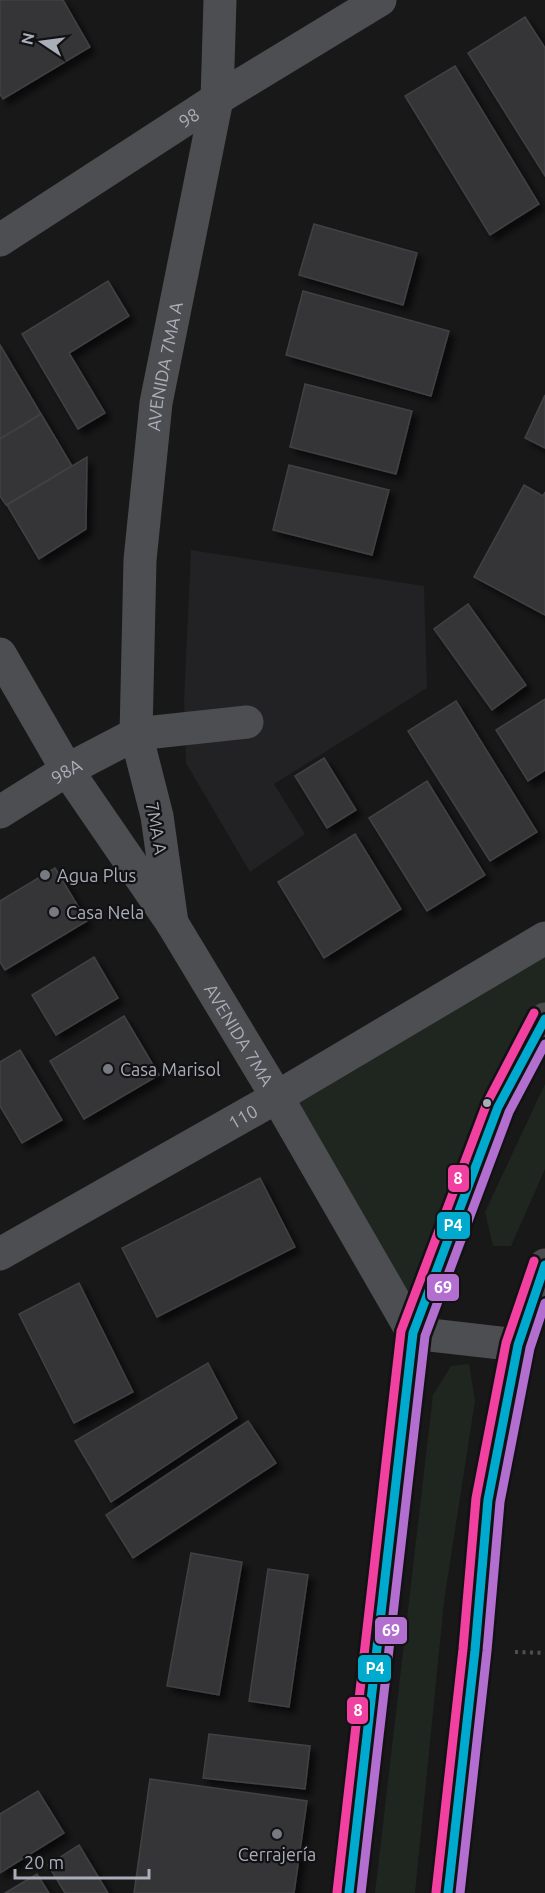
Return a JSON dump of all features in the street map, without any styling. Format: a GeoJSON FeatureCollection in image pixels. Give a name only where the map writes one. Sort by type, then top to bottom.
{"type":"FeatureCollection","features":[{"type":"Feature","properties":{"kind":"main road"},"geometry":{"type":"LineString","coordinates":[[349,1893],[413,1333],[498,1107],[545,1019]]}},
{"type":"Feature","properties":{"kind":"main road"},"geometry":{"type":"LineString","coordinates":[[448,1893],[475,1650],[488,1500],[518,1345],[544,1270]]}},
{"type":"Feature","properties":{"kind":"street","name":"AVENIDA 7MA A"},"geometry":{"type":"LineString","coordinates":[[136,734],[140,560],[156,403],[217,99],[220,0]]}},
{"type":"Feature","properties":{"kind":"street","name":"98"},"geometry":{"type":"LineString","coordinates":[[0,240],[217,99],[380,0]]}},
{"type":"Feature","properties":{"kind":"street","name":"AVENIDA 7MA"},"geometry":{"type":"LineString","coordinates":[[0,654],[68,770],[172,923],[278,1097],[413,1333]]}},
{"type":"Feature","properties":{"kind":"street"},"geometry":{"type":"LineString","coordinates":[[136,734],[247,722]]}},
{"type":"Feature","properties":{"kind":"street","name":"98A"},"geometry":{"type":"LineString","coordinates":[[0,812],[68,770],[136,734]]}},
{"type":"Feature","properties":{"kind":"street","name":"7MA A"},"geometry":{"type":"LineString","coordinates":[[136,734],[157,816],[172,923]]}},
{"type":"Feature","properties":{"kind":"street","name":"110"},"geometry":{"type":"LineString","coordinates":[[0,1254],[278,1097],[545,938]]}},
{"type":"Feature","properties":{"kind":"street"},"geometry":{"type":"LineString","coordinates":[[413,1333],[518,1345]]}},
{"type":"Feature","properties":{"kind":"shaded area"},"geometry":{"type":"Polygon","coordinates":[[[191,550],[424,586],[427,688],[274,784],[305,834],[250,872],[186,763],[184,702],[191,550]]]}},
{"type":"Feature","properties":{"kind":"shaded area"},"geometry":{"type":"Polygon","coordinates":[[[545,938],[545,1019],[413,1333],[277,1097],[545,938]]]}},
{"type":"Feature","properties":{"kind":"shaded area"},"geometry":{"type":"Polygon","coordinates":[[[545,1084],[545,1169],[511,1246],[493,1246],[485,1212],[545,1084]]]}},
{"type":"Feature","properties":{"kind":"shaded area"},"geometry":{"type":"Polygon","coordinates":[[[469,1364],[475,1401],[444,1601],[415,1893],[375,1893],[433,1395],[451,1366],[469,1364]]]}},
{"type":"Feature","properties":{"kind":"building"},"geometry":{"type":"Polygon","coordinates":[[[0,0],[63,0],[90,47],[3,99],[0,94],[0,0]]]}},
{"type":"Feature","properties":{"kind":"building"},"geometry":{"type":"Polygon","coordinates":[[[525,17],[545,48],[545,176],[468,53],[525,17]]]}},
{"type":"Feature","properties":{"kind":"building"},"geometry":{"type":"Polygon","coordinates":[[[455,66],[539,204],[490,235],[405,96],[455,66]]]}},
{"type":"Feature","properties":{"kind":"building"},"geometry":{"type":"Polygon","coordinates":[[[314,224],[417,253],[403,305],[299,275],[314,224]]]}},
{"type":"Feature","properties":{"kind":"building"},"geometry":{"type":"Polygon","coordinates":[[[108,281],[129,316],[69,353],[105,413],[78,429],[22,334],[108,281]]]}},
{"type":"Feature","properties":{"kind":"building"},"geometry":{"type":"Polygon","coordinates":[[[303,291],[449,331],[431,396],[286,355],[303,291]]]}},
{"type":"Feature","properties":{"kind":"building"},"geometry":{"type":"Polygon","coordinates":[[[0,345],[41,414],[0,439],[0,345]]]}},
{"type":"Feature","properties":{"kind":"building"},"geometry":{"type":"Polygon","coordinates":[[[305,384],[412,411],[396,474],[290,447],[305,384]]]}},
{"type":"Feature","properties":{"kind":"building"},"geometry":{"type":"Polygon","coordinates":[[[545,395],[545,448],[525,438],[545,395]]]}},
{"type":"Feature","properties":{"kind":"building"},"geometry":{"type":"Polygon","coordinates":[[[41,414],[72,466],[6,505],[0,496],[0,439],[41,414]]]}},
{"type":"Feature","properties":{"kind":"building"},"geometry":{"type":"Polygon","coordinates":[[[87,457],[86,529],[39,559],[7,505],[87,457]]]}},
{"type":"Feature","properties":{"kind":"building"},"geometry":{"type":"Polygon","coordinates":[[[289,465],[389,490],[372,555],[273,530],[289,465]]]}},
{"type":"Feature","properties":{"kind":"building"},"geometry":{"type":"Polygon","coordinates":[[[524,485],[543,496],[545,492],[545,615],[474,577],[524,485]]]}},
{"type":"Feature","properties":{"kind":"building"},"geometry":{"type":"Polygon","coordinates":[[[468,604],[526,685],[492,710],[434,629],[468,604]]]}},
{"type":"Feature","properties":{"kind":"building"},"geometry":{"type":"Polygon","coordinates":[[[545,699],[545,770],[528,781],[496,730],[545,699]]]}},
{"type":"Feature","properties":{"kind":"building"},"geometry":{"type":"Polygon","coordinates":[[[456,701],[537,832],[490,861],[408,731],[456,701]]]}},
{"type":"Feature","properties":{"kind":"building"},"geometry":{"type":"Polygon","coordinates":[[[324,758],[356,810],[327,828],[295,776],[324,758]]]}},
{"type":"Feature","properties":{"kind":"building"},"geometry":{"type":"Polygon","coordinates":[[[427,781],[485,875],[427,911],[369,818],[427,781]]]}},
{"type":"Feature","properties":{"kind":"building"},"geometry":{"type":"Polygon","coordinates":[[[355,834],[401,909],[324,958],[278,882],[355,834]]]}},
{"type":"Feature","properties":{"kind":"building"},"geometry":{"type":"Polygon","coordinates":[[[55,868],[87,921],[5,970],[0,962],[0,901],[55,868]]]}},
{"type":"Feature","properties":{"kind":"building"},"geometry":{"type":"Polygon","coordinates":[[[94,957],[118,998],[56,1035],[32,995],[94,957]]]}},
{"type":"Feature","properties":{"kind":"building"},"geometry":{"type":"Polygon","coordinates":[[[124,1016],[159,1075],[84,1119],[50,1061],[124,1016]]]}},
{"type":"Feature","properties":{"kind":"building"},"geometry":{"type":"Polygon","coordinates":[[[20,1050],[62,1120],[22,1143],[0,1106],[0,1062],[20,1050]]]}},
{"type":"Feature","properties":{"kind":"building"},"geometry":{"type":"Polygon","coordinates":[[[260,1178],[295,1247],[157,1317],[122,1248],[260,1178]]]}},
{"type":"Feature","properties":{"kind":"building"},"geometry":{"type":"Polygon","coordinates":[[[79,1283],[133,1392],[74,1423],[19,1314],[79,1283]]]}},
{"type":"Feature","properties":{"kind":"building"},"geometry":{"type":"Polygon","coordinates":[[[208,1363],[237,1418],[111,1502],[75,1441],[208,1363]]]}},
{"type":"Feature","properties":{"kind":"building"},"geometry":{"type":"Polygon","coordinates":[[[248,1421],[276,1463],[133,1558],[106,1515],[248,1421]]]}},
{"type":"Feature","properties":{"kind":"building"},"geometry":{"type":"Polygon","coordinates":[[[191,1553],[242,1562],[219,1695],[167,1686],[191,1553]]]}},
{"type":"Feature","properties":{"kind":"building"},"geometry":{"type":"Polygon","coordinates":[[[268,1569],[308,1575],[289,1707],[249,1701],[268,1569]]]}},
{"type":"Feature","properties":{"kind":"building"},"geometry":{"type":"Polygon","coordinates":[[[209,1734],[310,1746],[305,1789],[203,1778],[209,1734]]]}},
{"type":"Feature","properties":{"kind":"building"},"geometry":{"type":"Polygon","coordinates":[[[150,1779],[307,1801],[294,1893],[134,1893],[150,1779]]]}},
{"type":"Feature","properties":{"kind":"building"},"geometry":{"type":"Polygon","coordinates":[[[38,1791],[64,1833],[0,1873],[0,1814],[38,1791]]]}},
{"type":"Feature","properties":{"kind":"building"},"geometry":{"type":"Polygon","coordinates":[[[79,1845],[108,1893],[65,1893],[48,1865],[79,1845]]]}},
{"type":"Feature","properties":{"kind":"building"},"geometry":{"type":"Polygon","coordinates":[[[37,1874],[49,1893],[5,1893],[37,1874]]]}},
{"type":"Feature","properties":{"kind":"transit line","name":"8"},"geometry":{"type":"LineString","coordinates":[[337,1892],[401,1331],[487,1103],[534,1013]]}},
{"type":"Feature","properties":{"kind":"transit line","name":"P4"},"geometry":{"type":"LineString","coordinates":[[349,1893],[413,1333],[498,1107],[545,1019]]}},
{"type":"Feature","properties":{"kind":"transit line","name":"69"},"geometry":{"type":"LineString","coordinates":[[361,1893],[425,1336],[509,1112],[545,1044]]}},
{"type":"Feature","properties":{"kind":"transit line","name":"8"},"geometry":{"type":"LineString","coordinates":[[436,1892],[463,1649],[476,1498],[506,1343],[534,1261]]}},
{"type":"Feature","properties":{"kind":"transit line","name":"P4"},"geometry":{"type":"LineString","coordinates":[[448,1893],[475,1650],[488,1500],[518,1345],[545,1265]]}},
{"type":"Feature","properties":{"kind":"transit line","name":"69"},"geometry":{"type":"LineString","coordinates":[[460,1893],[487,1651],[500,1502],[530,1348],[545,1303]]}},
{"type":"Feature","properties":{"kind":"place","name":"Agua Plus"},"geometry":{"type":"Point","coordinates":[45,875]}},
{"type":"Feature","properties":{"kind":"place","name":"Casa Nela"},"geometry":{"type":"Point","coordinates":[54,912]}},
{"type":"Feature","properties":{"kind":"place","name":"Casa Marisol"},"geometry":{"type":"Point","coordinates":[108,1069]}},
{"type":"Feature","properties":{"kind":"place","name":"Cerrajería"},"geometry":{"type":"Point","coordinates":[277,1834]}}]}
